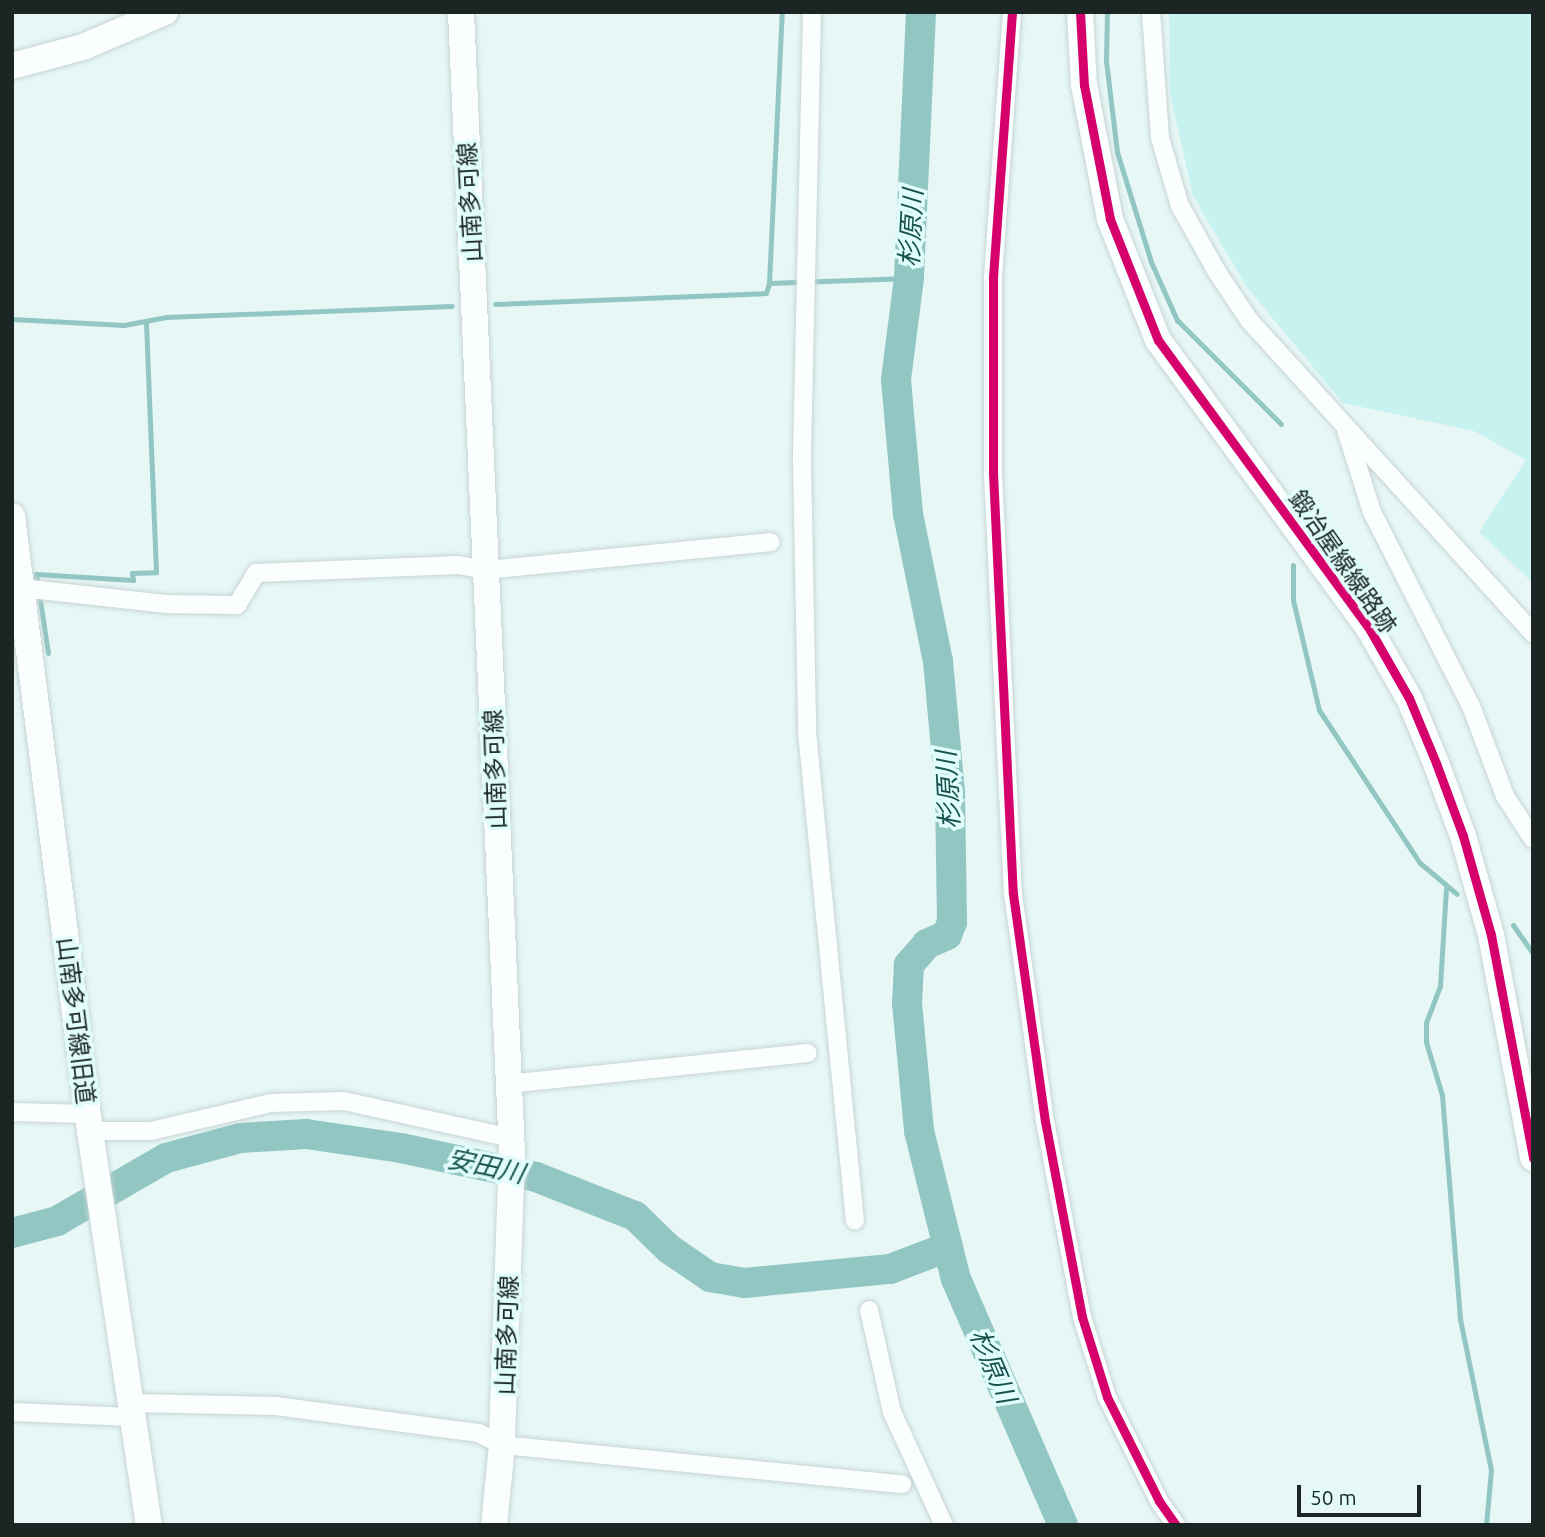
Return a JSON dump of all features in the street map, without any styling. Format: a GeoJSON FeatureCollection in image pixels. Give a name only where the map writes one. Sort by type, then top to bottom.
{"type":"FeatureCollection","features":[{"type":"Feature","properties":{"kind":"street"},"geometry":{"type":"LineString","coordinates":[[12,65],[83,47],[165,12]]}},
{"type":"Feature","properties":{"kind":"street","name":"山南多可線"},"geometry":{"type":"LineString","coordinates":[[461,12],[512,1145],[513,1194],[502,1445],[494,1525]]}},
{"type":"Feature","properties":{"kind":"street"},"geometry":{"type":"LineString","coordinates":[[812,12],[802,461],[807,732],[855,1221]]}},
{"type":"Feature","properties":{"kind":"street"},"geometry":{"type":"LineString","coordinates":[[1012,12],[993,278],[993,473],[1013,894],[1045,1121],[1083,1317],[1107,1397],[1159,1501],[1176,1525]]}},
{"type":"Feature","properties":{"kind":"street","name":"鍛冶屋線線路跡"},"geometry":{"type":"LineString","coordinates":[[1080,12],[1084,85],[1110,219],[1158,340],[1370,630],[1409,698],[1436,763],[1463,836],[1490,935],[1533,1158]]}},
{"type":"Feature","properties":{"kind":"street"},"geometry":{"type":"LineString","coordinates":[[1151,12],[1160,138],[1180,206],[1249,320],[1533,633]]}},
{"type":"Feature","properties":{"kind":"street"},"geometry":{"type":"LineString","coordinates":[[1344,424],[1372,512],[1471,706],[1505,796],[1533,839]]}},
{"type":"Feature","properties":{"kind":"street","name":"山南多可線旧道"},"geometry":{"type":"LineString","coordinates":[[12,516],[17,587],[90,1122],[149,1525]]}},
{"type":"Feature","properties":{"kind":"street"},"geometry":{"type":"LineString","coordinates":[[17,587],[165,604],[237,605],[257,573],[458,565],[486,570],[771,542]]}},
{"type":"Feature","properties":{"kind":"street"},"geometry":{"type":"LineString","coordinates":[[508,1079],[517,1083],[807,1053]]}},
{"type":"Feature","properties":{"kind":"street"},"geometry":{"type":"LineString","coordinates":[[12,1112],[151,1130],[270,1103],[344,1101],[512,1145]]}},
{"type":"Feature","properties":{"kind":"street"},"geometry":{"type":"LineString","coordinates":[[869,1310],[892,1412],[944,1525]]}},
{"type":"Feature","properties":{"kind":"street"},"geometry":{"type":"LineString","coordinates":[[12,1412],[276,1406],[479,1433],[502,1445],[902,1484]]}},
{"type":"Feature","properties":{"kind":"shaded area"},"geometry":{"type":"Polygon","coordinates":[[[1169,12],[1533,12],[1533,583],[1479,532],[1526,460],[1474,431],[1343,403],[1246,286],[1193,196],[1170,94],[1169,12]]]}},
{"type":"Feature","properties":{"kind":"waterway"},"geometry":{"type":"LineString","coordinates":[[769,283],[782,12]]}},
{"type":"Feature","properties":{"kind":"waterway","name":"杉原川"},"geometry":{"type":"LineString","coordinates":[[921,12],[909,278],[896,380],[908,514],[938,661],[950,793],[952,922],[947,935],[927,944],[909,965],[907,1003],[919,1131],[956,1279],[1063,1525]]}},
{"type":"Feature","properties":{"kind":"waterway"},"geometry":{"type":"LineString","coordinates":[[1107,12],[1106,61],[1117,152],[1151,262],[1177,320],[1281,424]]}},
{"type":"Feature","properties":{"kind":"waterway"},"geometry":{"type":"LineString","coordinates":[[495,304],[766,293],[769,283],[909,278]]}},
{"type":"Feature","properties":{"kind":"waterway"},"geometry":{"type":"LineString","coordinates":[[12,319],[124,325],[166,317],[452,306]]}},
{"type":"Feature","properties":{"kind":"waterway"},"geometry":{"type":"LineString","coordinates":[[48,653],[36,574],[133,580],[132,573],[156,572],[146,321]]}},
{"type":"Feature","properties":{"kind":"waterway"},"geometry":{"type":"LineString","coordinates":[[1293,565],[1293,600],[1319,710],[1420,863],[1457,894]]}},
{"type":"Feature","properties":{"kind":"waterway"},"geometry":{"type":"LineString","coordinates":[[1446,888],[1440,986],[1426,1023],[1426,1042],[1442,1095],[1460,1319],[1491,1470],[1486,1525]]}},
{"type":"Feature","properties":{"kind":"waterway"},"geometry":{"type":"LineString","coordinates":[[1513,925],[1533,954]]}},
{"type":"Feature","properties":{"kind":"waterway","name":"安田川"},"geometry":{"type":"LineString","coordinates":[[12,1233],[57,1221],[166,1158],[240,1138],[306,1134],[401,1148],[536,1177],[635,1216],[669,1249],[710,1277],[744,1283],[890,1269],[948,1247]]}},
{"type":"Feature","properties":{"kind":"cycle path"},"geometry":{"type":"LineString","coordinates":[[1012,12],[993,278],[993,473],[1013,894],[1045,1121],[1082,1317],[1107,1397],[1159,1501],[1176,1525]]}},
{"type":"Feature","properties":{"kind":"cycle path"},"geometry":{"type":"LineString","coordinates":[[1080,12],[1084,85],[1110,219],[1158,340],[1370,630],[1409,698],[1436,763],[1463,836],[1491,935],[1533,1158]]}}]}
